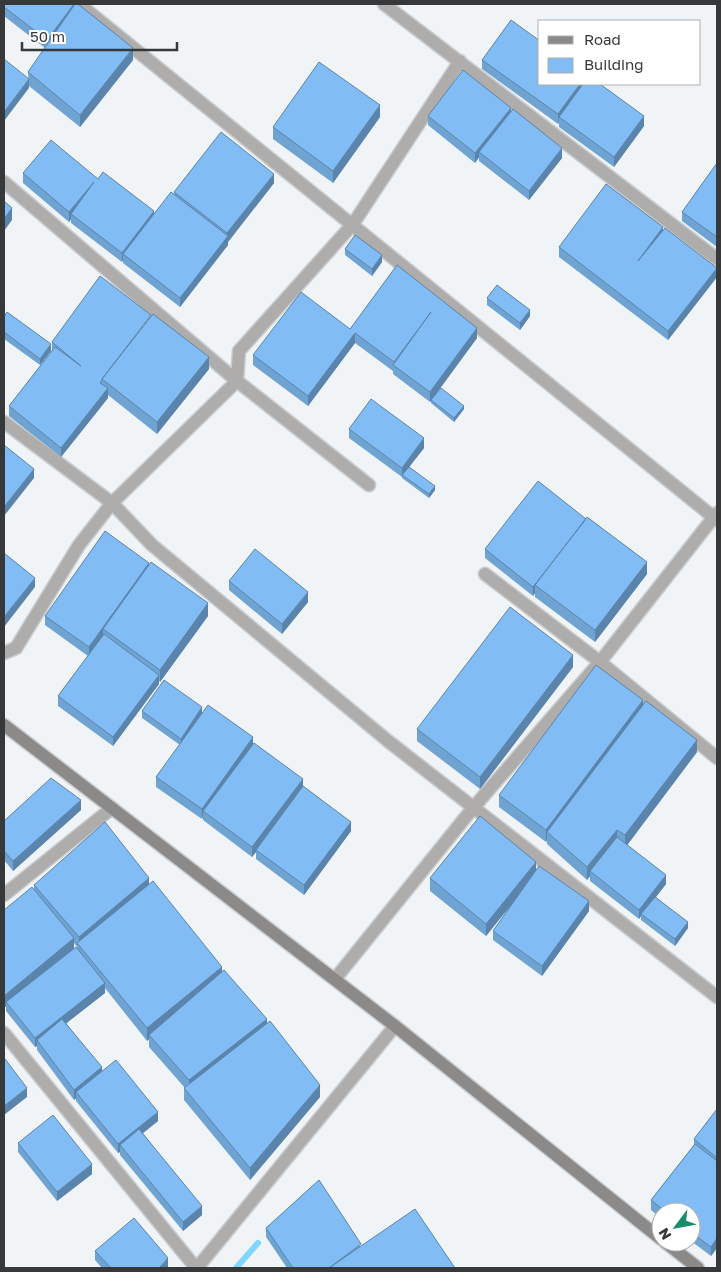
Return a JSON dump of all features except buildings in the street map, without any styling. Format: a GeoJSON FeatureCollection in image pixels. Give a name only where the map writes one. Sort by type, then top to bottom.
{"type":"FeatureCollection","features":[{"type":"Feature","properties":{"kind":"street"},"geometry":{"type":"LineString","coordinates":[[79,4],[716,516],[600,662],[472,808],[334,980]]}},
{"type":"Feature","properties":{"kind":"street"},"geometry":{"type":"LineString","coordinates":[[384,4],[717,259]]}},
{"type":"Feature","properties":{"kind":"street"},"geometry":{"type":"LineString","coordinates":[[4,653],[16,648],[79,545],[112,503],[236,381],[239,351],[353,224],[460,61]]}},
{"type":"Feature","properties":{"kind":"street"},"geometry":{"type":"LineString","coordinates":[[4,182],[236,381],[369,485]]}},
{"type":"Feature","properties":{"kind":"street"},"geometry":{"type":"LineString","coordinates":[[4,422],[112,503],[152,545],[380,735],[717,997]]}},
{"type":"Feature","properties":{"kind":"street"},"geometry":{"type":"LineString","coordinates":[[485,574],[600,662],[717,758]]}},
{"type":"Feature","properties":{"kind":"street"},"geometry":{"type":"LineString","coordinates":[[4,725],[395,1026],[651,1231]]}},
{"type":"Feature","properties":{"kind":"street"},"geometry":{"type":"LineString","coordinates":[[4,895],[112,808]]}},
{"type":"Feature","properties":{"kind":"street"},"geometry":{"type":"LineString","coordinates":[[4,1033],[196,1268],[395,1026]]}},
{"type":"Feature","properties":{"kind":"street"},"geometry":{"type":"LineString","coordinates":[[678,1252],[698,1268]]}},
{"type":"Feature","properties":{"kind":"waterway"},"geometry":{"type":"LineString","coordinates":[[236,1268],[258,1243]]}}]}
